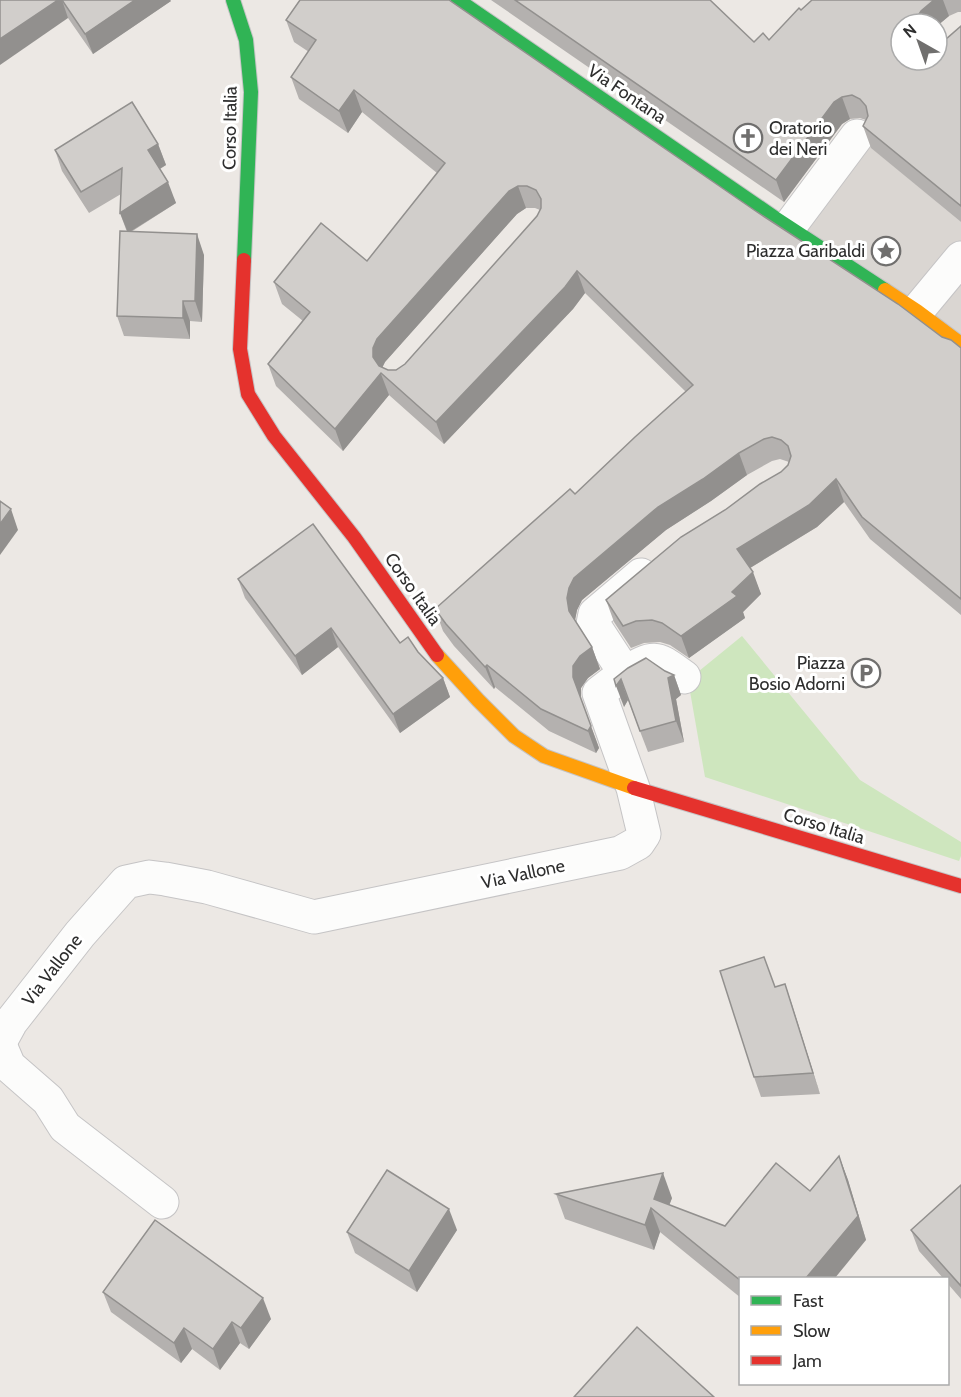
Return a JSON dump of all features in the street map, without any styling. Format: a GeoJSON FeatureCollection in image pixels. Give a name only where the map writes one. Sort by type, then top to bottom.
{"type":"FeatureCollection","features":[{"type":"Feature","properties":{"kind":"main road","name":"Corso Italia"},"geometry":{"type":"LineString","coordinates":[[233,0],[246,40],[251,92],[240,349],[248,394],[274,436],[354,537],[440,658],[514,736],[544,756],[633,788],[961,886]]}},
{"type":"Feature","properties":{"kind":"main road","name":"Via Fontana"},"geometry":{"type":"LineString","coordinates":[[458,0],[624,123],[782,222],[917,311],[961,344]]}},
{"type":"Feature","properties":{"kind":"street"},"geometry":{"type":"LineString","coordinates":[[782,222],[857,136]]}},
{"type":"Feature","properties":{"kind":"street"},"geometry":{"type":"LineString","coordinates":[[917,311],[961,258]]}},
{"type":"Feature","properties":{"kind":"street"},"geometry":{"type":"LineString","coordinates":[[662,557],[594,614],[593,624],[625,673],[652,659],[661,661],[684,677]]}},
{"type":"Feature","properties":{"kind":"street","name":"Via Vallone"},"geometry":{"type":"LineString","coordinates":[[162,1202],[65,1127],[48,1100],[9,1066],[0,1043],[11,1022],[80,934],[126,882],[149,877],[207,887],[314,917],[620,854],[638,843],[644,834],[633,788],[599,693],[625,673]]}},
{"type":"Feature","properties":{"kind":"green space"},"geometry":{"type":"Polygon","coordinates":[[[742,636],[860,780],[961,842],[959,861],[705,777],[688,680],[742,636]]]}},
{"type":"Feature","properties":{"kind":"shaded area","name":"Piazza Garibaldi"},"geometry":{"type":"Polygon","coordinates":[[[857,136],[961,222],[961,364],[775,218],[857,136]]]}},
{"type":"Feature","properties":{"kind":"building"},"geometry":{"type":"Polygon","coordinates":[[[0,0],[58,0],[0,39],[0,0]]]}},
{"type":"Feature","properties":{"kind":"building"},"geometry":{"type":"Polygon","coordinates":[[[62,0],[135,0],[85,34],[62,0]]]}},
{"type":"Feature","properties":{"kind":"building"},"geometry":{"type":"Polygon","coordinates":[[[300,0],[449,0],[757,212],[961,348],[961,599],[862,517],[836,479],[809,505],[737,549],[753,572],[732,592],[737,596],[681,636],[662,623],[652,620],[636,621],[623,626],[606,600],[681,537],[725,510],[788,465],[791,456],[788,446],[772,437],[739,453],[658,507],[574,578],[567,598],[569,611],[592,647],[580,656],[573,666],[573,677],[591,726],[588,731],[541,709],[487,665],[485,667],[435,609],[570,489],[575,494],[693,385],[577,271],[565,287],[436,422],[381,373],[335,429],[268,364],[310,312],[274,282],[321,223],[367,261],[445,163],[354,90],[339,111],[291,77],[316,40],[286,20],[300,0]],[[518,186],[509,191],[377,339],[373,348],[373,357],[379,366],[388,370],[396,370],[405,364],[537,216],[541,208],[541,199],[536,190],[527,186],[518,186]]]}},
{"type":"Feature","properties":{"kind":"building"},"geometry":{"type":"Polygon","coordinates":[[[515,0],[710,0],[754,42],[763,33],[769,40],[799,8],[801,10],[812,0],[934,0],[920,12],[889,12],[889,72],[949,72],[949,36],[961,26],[961,206],[863,126],[868,116],[866,106],[852,95],[834,102],[776,180],[515,0]]]}},
{"type":"Feature","properties":{"kind":"building"},"geometry":{"type":"Polygon","coordinates":[[[132,102],[158,144],[148,150],[168,182],[120,213],[122,168],[81,192],[55,150],[132,102]]]}},
{"type":"Feature","properties":{"kind":"building"},"geometry":{"type":"Polygon","coordinates":[[[120,231],[197,234],[195,301],[183,301],[183,318],[117,316],[120,231]]]}},
{"type":"Feature","properties":{"kind":"building"},"geometry":{"type":"Polygon","coordinates":[[[0,501],[11,509],[0,524],[0,501]]]}},
{"type":"Feature","properties":{"kind":"building"},"geometry":{"type":"Polygon","coordinates":[[[313,524],[400,643],[408,637],[418,652],[443,678],[393,714],[331,628],[295,656],[238,579],[313,524]]]}},
{"type":"Feature","properties":{"kind":"building"},"geometry":{"type":"Polygon","coordinates":[[[646,658],[674,675],[668,678],[676,721],[640,731],[621,679],[616,686],[614,679],[646,658]]]}},
{"type":"Feature","properties":{"kind":"building"},"geometry":{"type":"Polygon","coordinates":[[[764,957],[775,987],[785,984],[813,1073],[754,1077],[720,971],[764,957]]]}},
{"type":"Feature","properties":{"kind":"building"},"geometry":{"type":"Polygon","coordinates":[[[839,1156],[858,1216],[807,1277],[739,1277],[739,1279],[651,1208],[645,1225],[556,1194],[663,1173],[654,1199],[725,1226],[776,1163],[810,1191],[839,1156]]]}},
{"type":"Feature","properties":{"kind":"building"},"geometry":{"type":"Polygon","coordinates":[[[387,1170],[449,1209],[409,1271],[347,1232],[387,1170]]]}},
{"type":"Feature","properties":{"kind":"building"},"geometry":{"type":"Polygon","coordinates":[[[961,1185],[961,1286],[911,1230],[961,1185]]]}},
{"type":"Feature","properties":{"kind":"building"},"geometry":{"type":"Polygon","coordinates":[[[155,1220],[263,1298],[241,1328],[232,1322],[213,1349],[184,1328],[174,1343],[103,1292],[155,1220]]]}},
{"type":"Feature","properties":{"kind":"building"},"geometry":{"type":"Polygon","coordinates":[[[637,1327],[714,1397],[574,1397],[637,1327]]]}},
{"type":"Feature","properties":{"kind":"traffic: fast"},"geometry":{"type":"LineString","coordinates":[[233,0],[246,40],[251,92],[244,260]]}},
{"type":"Feature","properties":{"kind":"traffic: fast"},"geometry":{"type":"LineString","coordinates":[[458,0],[775,218],[885,290]]}},
{"type":"Feature","properties":{"kind":"traffic: slow"},"geometry":{"type":"LineString","coordinates":[[885,290],[961,344]]}},
{"type":"Feature","properties":{"kind":"traffic: slow"},"geometry":{"type":"LineString","coordinates":[[437,655],[514,736],[544,756],[634,788]]}},
{"type":"Feature","properties":{"kind":"traffic: jam"},"geometry":{"type":"LineString","coordinates":[[244,260],[240,349],[248,394],[274,436],[354,537],[437,655]]}},
{"type":"Feature","properties":{"kind":"traffic: jam"},"geometry":{"type":"LineString","coordinates":[[634,788],[961,886]]}},
{"type":"Feature","properties":{"kind":"place","name":"Oratorio dei Neri"},"geometry":{"type":"Point","coordinates":[748,138]}},
{"type":"Feature","properties":{"kind":"place","name":"Piazza Garibaldi"},"geometry":{"type":"Point","coordinates":[886,251]}},
{"type":"Feature","properties":{"kind":"place","name":"Piazza Bosio Adorni"},"geometry":{"type":"Point","coordinates":[866,673]}}]}
